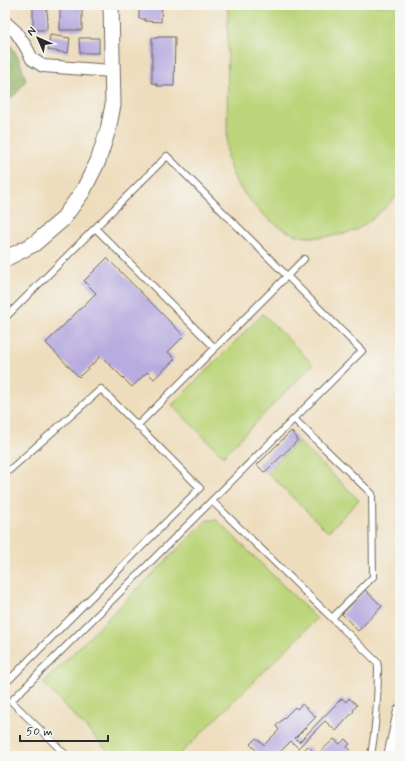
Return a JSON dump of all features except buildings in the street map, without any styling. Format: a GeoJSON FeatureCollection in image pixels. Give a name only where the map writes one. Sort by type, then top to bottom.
{"type":"FeatureCollection","features":[{"type":"Feature","properties":{"kind":"street"},"geometry":{"type":"LineString","coordinates":[[5,260],[34,244],[62,220],[83,191],[98,161],[108,130],[113,105],[111,5]]}},
{"type":"Feature","properties":{"kind":"street"},"geometry":{"type":"LineString","coordinates":[[5,22],[16,32],[32,59],[43,66],[112,71]]}},
{"type":"Feature","properties":{"kind":"street"},"geometry":{"type":"LineString","coordinates":[[390,756],[400,711]]}},
{"type":"Feature","properties":{"kind":"lane"},"geometry":{"type":"LineString","coordinates":[[5,318],[167,156],[362,351],[11,701],[67,756]]}},
{"type":"Feature","properties":{"kind":"lane"},"geometry":{"type":"LineString","coordinates":[[94,228],[215,348]]}},
{"type":"Feature","properties":{"kind":"lane"},"geometry":{"type":"LineString","coordinates":[[137,426],[304,259]]}},
{"type":"Feature","properties":{"kind":"lane"},"geometry":{"type":"LineString","coordinates":[[5,474],[101,389],[200,488],[5,684]]}},
{"type":"Feature","properties":{"kind":"lane"},"geometry":{"type":"LineString","coordinates":[[294,419],[372,494],[373,577],[332,618]]}},
{"type":"Feature","properties":{"kind":"lane"},"geometry":{"type":"LineString","coordinates":[[212,501],[377,662],[378,699],[370,756]]}},
{"type":"Feature","properties":{"kind":"green space"},"geometry":{"type":"Polygon","coordinates":[[[228,5],[400,5],[400,192],[378,214],[358,229],[341,234],[320,237],[307,237],[291,233],[271,221],[261,212],[244,194],[238,184],[232,173],[227,157],[228,5]]]}},
{"type":"Feature","properties":{"kind":"green space"},"geometry":{"type":"Polygon","coordinates":[[[5,37],[19,59],[26,80],[16,94],[5,102],[5,37]]]}},
{"type":"Feature","properties":{"kind":"green space"},"geometry":{"type":"Polygon","coordinates":[[[263,314],[313,364],[223,456],[172,405],[263,314]]]}},
{"type":"Feature","properties":{"kind":"green space"},"geometry":{"type":"Polygon","coordinates":[[[298,441],[359,500],[328,532],[267,472],[298,441]]]}},
{"type":"Feature","properties":{"kind":"green space"},"geometry":{"type":"Polygon","coordinates":[[[207,520],[217,520],[317,619],[178,756],[113,756],[43,683],[207,520]]]}}]}
